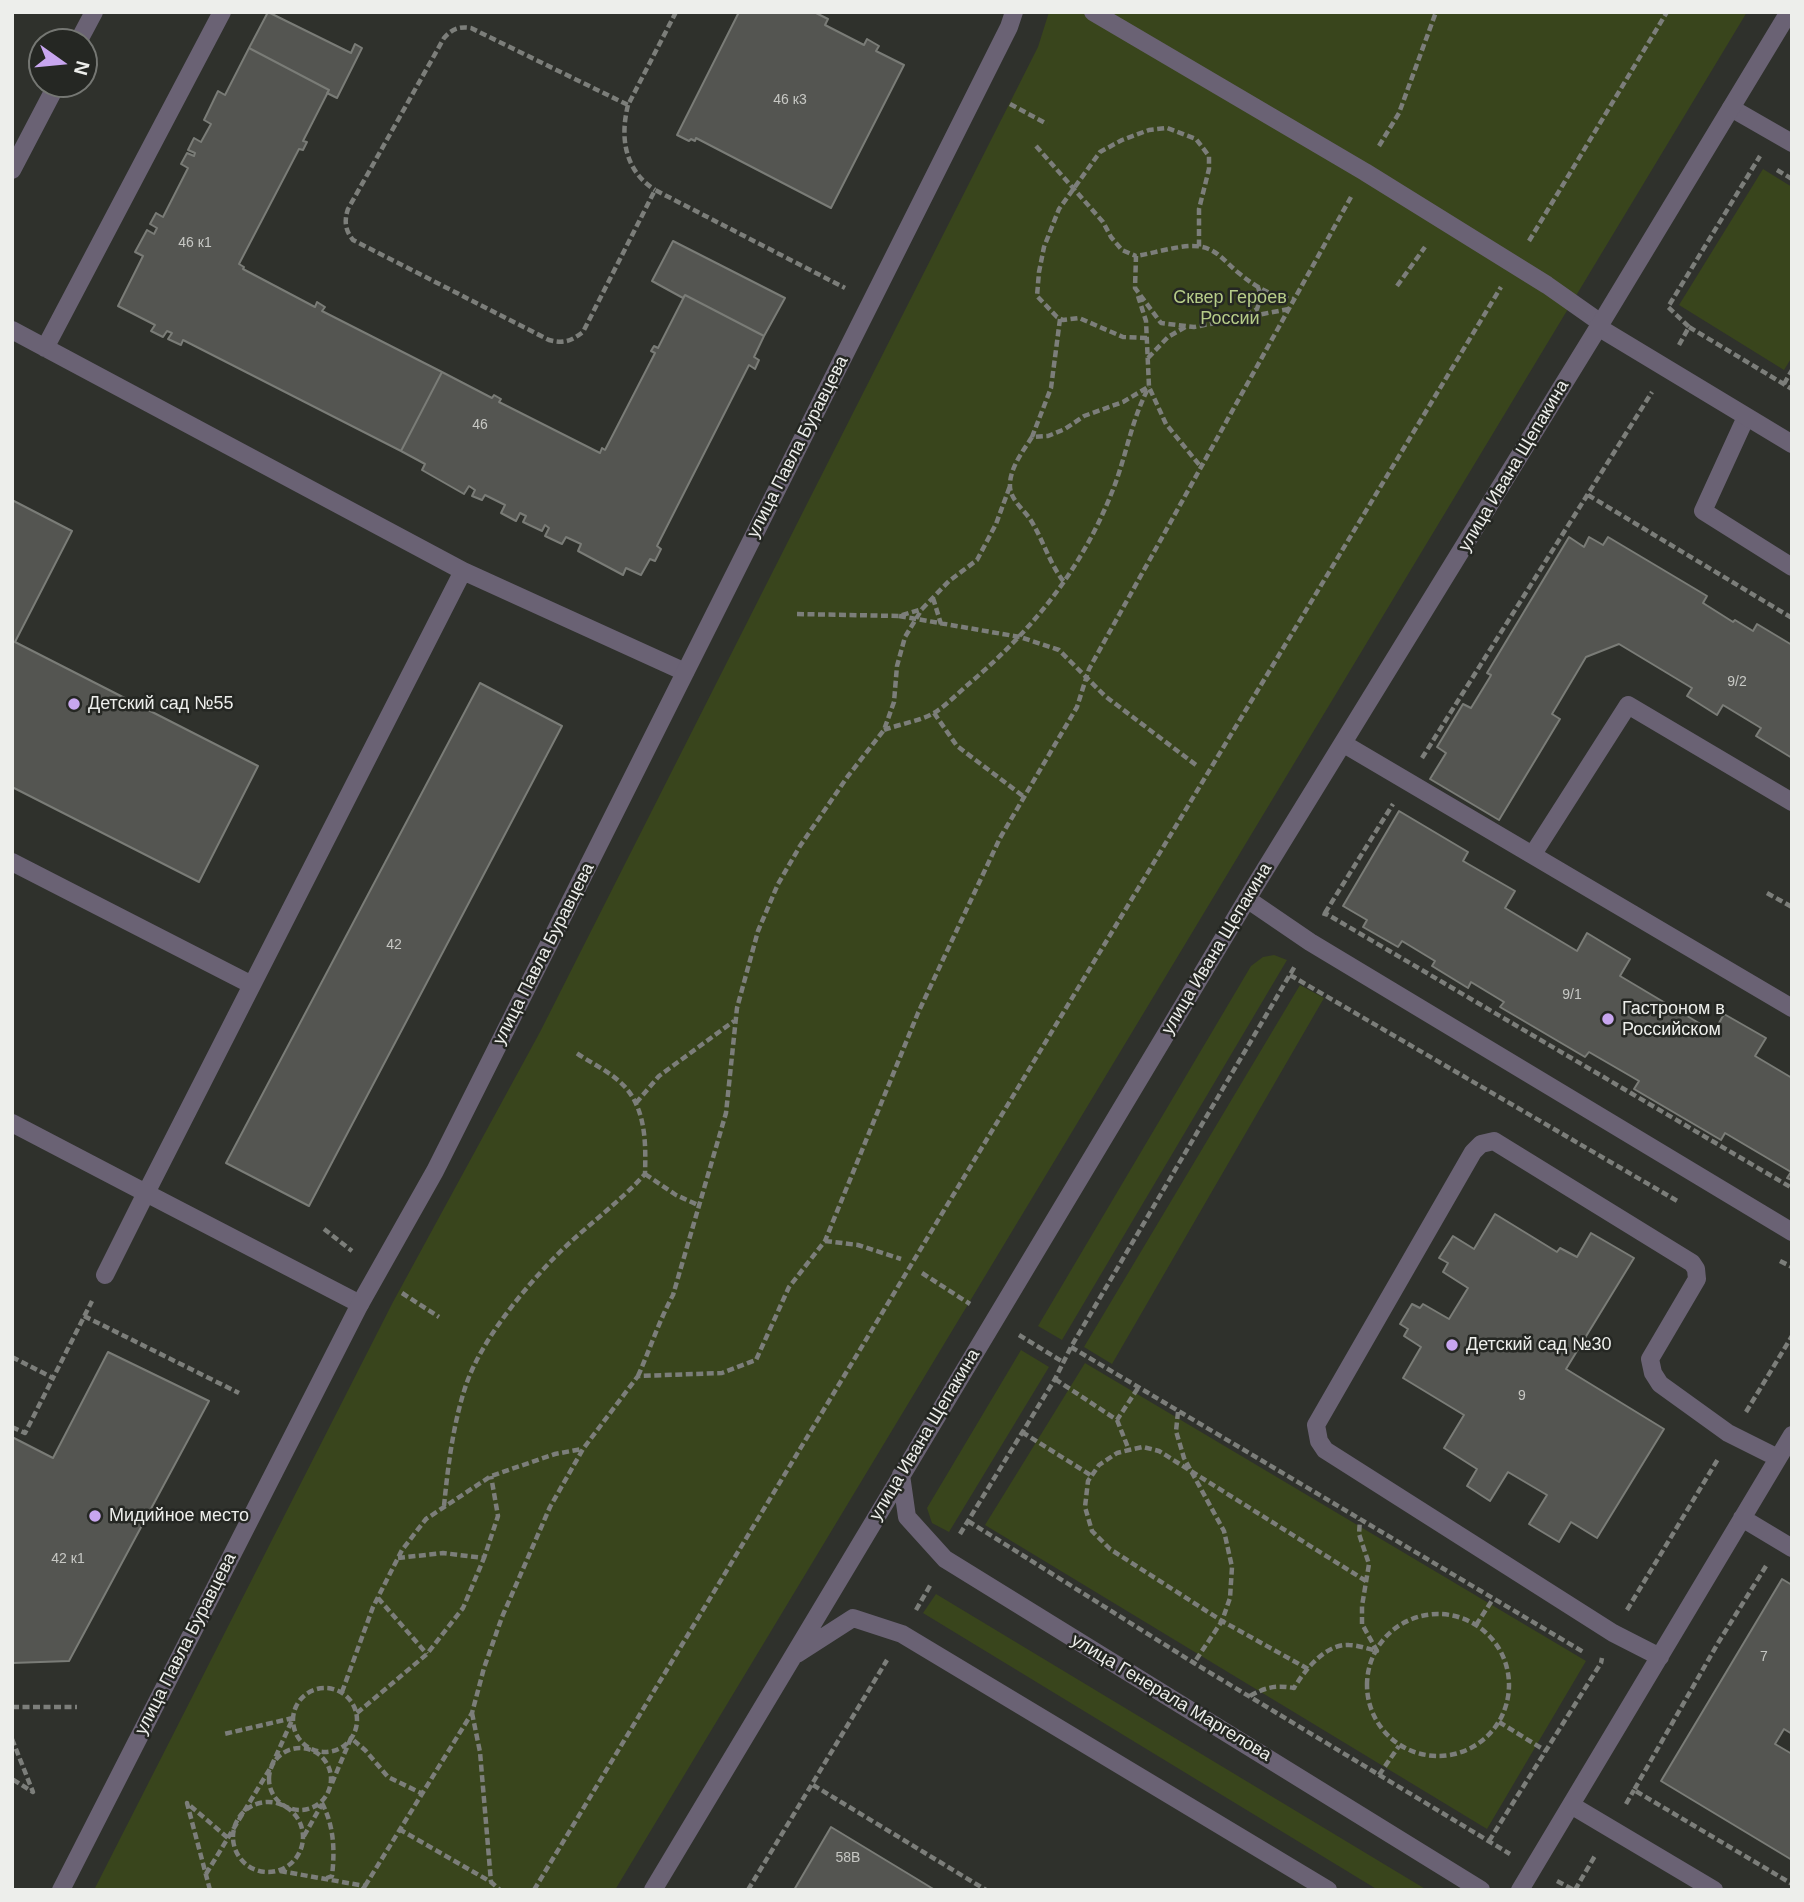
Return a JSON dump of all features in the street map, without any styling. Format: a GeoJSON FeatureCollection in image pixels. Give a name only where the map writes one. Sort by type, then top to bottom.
{"type":"FeatureCollection","features":[{"type":"Feature","properties":{"kind":"street"},"geometry":{"type":"LineString","coordinates":[[85,28],[94,12]]}},
{"type":"Feature","properties":{"kind":"street"},"geometry":{"type":"LineString","coordinates":[[45,348],[222,12]]}},
{"type":"Feature","properties":{"kind":"street"},"geometry":{"type":"LineString","coordinates":[[1093,12],[1364,172],[1515,265],[1665,369],[1792,444]]}},
{"type":"Feature","properties":{"kind":"street","name":"улица Ивана Щепакина"},"geometry":{"type":"LineString","coordinates":[[653,1890],[1247,899],[1789,12]]}},
{"type":"Feature","properties":{"kind":"street","name":"улица Павла Буравцева"},"geometry":{"type":"LineString","coordinates":[[61,1890],[360,1304],[435,1171],[871,301],[1010,14]]}},
{"type":"Feature","properties":{"kind":"street"},"geometry":{"type":"LineString","coordinates":[[12,170],[50,98]]}},
{"type":"Feature","properties":{"kind":"street"},"geometry":{"type":"LineString","coordinates":[[1731,108],[1792,144]]}},
{"type":"Feature","properties":{"kind":"street"},"geometry":{"type":"LineString","coordinates":[[12,330],[463,571],[685,672]]}},
{"type":"Feature","properties":{"kind":"street"},"geometry":{"type":"LineString","coordinates":[[1746,417],[1703,511],[1792,567]]}},
{"type":"Feature","properties":{"kind":"street"},"geometry":{"type":"LineString","coordinates":[[105,1275],[463,571]]}},
{"type":"Feature","properties":{"kind":"street"},"geometry":{"type":"LineString","coordinates":[[1533,854],[1628,705],[1792,802]]}},
{"type":"Feature","properties":{"kind":"street"},"geometry":{"type":"LineString","coordinates":[[1344,744],[1792,1008]]}},
{"type":"Feature","properties":{"kind":"street"},"geometry":{"type":"LineString","coordinates":[[12,862],[252,985]]}},
{"type":"Feature","properties":{"kind":"street"},"geometry":{"type":"LineString","coordinates":[[1247,899],[1310,942],[1792,1232]]}},
{"type":"Feature","properties":{"kind":"street"},"geometry":{"type":"LineString","coordinates":[[12,1123],[360,1304]]}},
{"type":"Feature","properties":{"kind":"street"},"geometry":{"type":"LineString","coordinates":[[1660,1657],[1612,1633],[1325,1450],[1318,1441],[1316,1425],[1473,1153],[1481,1144],[1494,1141],[1692,1263],[1697,1279],[1650,1359],[1653,1373],[1660,1384],[1732,1436],[1778,1458]]}},
{"type":"Feature","properties":{"kind":"street"},"geometry":{"type":"LineString","coordinates":[[1520,1890],[1792,1435]]}},
{"type":"Feature","properties":{"kind":"street","name":"улица Генерала Маргелова"},"geometry":{"type":"LineString","coordinates":[[901,1475],[908,1517],[945,1559],[1481,1890]]}},
{"type":"Feature","properties":{"kind":"street"},"geometry":{"type":"LineString","coordinates":[[1742,1518],[1786,1545]]}},
{"type":"Feature","properties":{"kind":"street"},"geometry":{"type":"LineString","coordinates":[[794,1656],[853,1618],[902,1634],[1328,1890]]}},
{"type":"Feature","properties":{"kind":"street"},"geometry":{"type":"LineString","coordinates":[[1571,1805],[1714,1890]]}},
{"type":"Feature","properties":{"kind":"path"},"geometry":{"type":"LineString","coordinates":[[676,12],[628,105],[623,126],[628,155],[636,172],[655,190],[871,301]]}},
{"type":"Feature","properties":{"kind":"path"},"geometry":{"type":"LineString","coordinates":[[638,1376],[722,1373],[756,1360],[789,1287],[825,1241],[918,1013],[1000,838],[1077,707],[1086,677],[1399,113],[1436,12]]}},
{"type":"Feature","properties":{"kind":"path"},"geometry":{"type":"LineString","coordinates":[[534,1890],[1667,12]]}},
{"type":"Feature","properties":{"kind":"path"},"geometry":{"type":"LineString","coordinates":[[628,105],[471,28],[452,30],[444,38],[348,209],[345,219],[347,233],[353,240],[549,340],[560,343],[573,340],[583,332],[655,190]]}},
{"type":"Feature","properties":{"kind":"path"},"geometry":{"type":"LineString","coordinates":[[1010,104],[1047,124]]}},
{"type":"Feature","properties":{"kind":"path"},"geometry":{"type":"LineString","coordinates":[[1147,338],[1123,337],[1079,318],[1060,318],[1037,296],[1045,247],[1059,209],[1100,152],[1149,130],[1167,128],[1196,139],[1209,156],[1209,170],[1199,209],[1199,247]]}},
{"type":"Feature","properties":{"kind":"path"},"geometry":{"type":"LineString","coordinates":[[1774,133],[1668,307],[1689,327],[1792,389]]}},
{"type":"Feature","properties":{"kind":"path"},"geometry":{"type":"LineString","coordinates":[[1036,146],[1103,222],[1122,250],[1136,256],[1192,246],[1219,252],[1239,273],[1258,287],[1278,297],[1294,299]]}},
{"type":"Feature","properties":{"kind":"path"},"geometry":{"type":"LineString","coordinates":[[1397,286],[1425,247]]}},
{"type":"Feature","properties":{"kind":"path"},"geometry":{"type":"LineString","coordinates":[[1136,256],[1135,288],[1146,321],[1149,387],[1166,424],[1201,467]]}},
{"type":"Feature","properties":{"kind":"path"},"geometry":{"type":"LineString","coordinates":[[1242,318],[1257,309],[1261,297],[1258,287]]}},
{"type":"Feature","properties":{"kind":"path"},"geometry":{"type":"LineString","coordinates":[[1135,288],[1161,323],[1187,326],[1289,309]]}},
{"type":"Feature","properties":{"kind":"path"},"geometry":{"type":"LineString","coordinates":[[210,1890],[187,1803],[233,1843],[239,1857],[251,1868],[263,1872],[279,1870],[363,1888],[472,1713],[484,1668],[507,1605],[550,1507],[583,1449],[638,1376],[656,1337],[661,1316],[673,1295],[726,1113],[735,1020],[758,931],[778,884],[823,811],[884,730],[894,702],[897,666],[905,637],[922,609],[949,581],[977,560],[1000,517],[1017,459],[1032,438],[1051,388],[1060,318]]}},
{"type":"Feature","properties":{"kind":"path"},"geometry":{"type":"LineString","coordinates":[[1148,358],[1168,337],[1187,326]]}},
{"type":"Feature","properties":{"kind":"path"},"geometry":{"type":"LineString","coordinates":[[1063,1362],[1325,913],[1645,405],[1689,327]]}},
{"type":"Feature","properties":{"kind":"path"},"geometry":{"type":"LineString","coordinates":[[1784,384],[1792,370]]}},
{"type":"Feature","properties":{"kind":"path"},"geometry":{"type":"LineString","coordinates":[[1032,438],[1048,436],[1065,429],[1084,416],[1123,401],[1149,387]]}},
{"type":"Feature","properties":{"kind":"path"},"geometry":{"type":"LineString","coordinates":[[884,730],[934,713],[1009,649],[1034,622],[1076,564],[1111,496],[1124,463],[1130,433],[1149,387]]}},
{"type":"Feature","properties":{"kind":"path"},"geometry":{"type":"LineString","coordinates":[[1010,486],[1016,501],[1030,519],[1064,582]]}},
{"type":"Feature","properties":{"kind":"path"},"geometry":{"type":"LineString","coordinates":[[1588,495],[1792,618]]}},
{"type":"Feature","properties":{"kind":"path"},"geometry":{"type":"LineString","coordinates":[[933,598],[942,624]]}},
{"type":"Feature","properties":{"kind":"path"},"geometry":{"type":"LineString","coordinates":[[899,616],[922,609]]}},
{"type":"Feature","properties":{"kind":"path"},"geometry":{"type":"LineString","coordinates":[[797,614],[899,616],[1020,637],[1059,650],[1105,696],[1196,765]]}},
{"type":"Feature","properties":{"kind":"path"},"geometry":{"type":"LineString","coordinates":[[934,713],[957,746],[1023,796]]}},
{"type":"Feature","properties":{"kind":"path"},"geometry":{"type":"LineString","coordinates":[[1767,893],[1792,907]]}},
{"type":"Feature","properties":{"kind":"path"},"geometry":{"type":"LineString","coordinates":[[1325,913],[1792,1188]]}},
{"type":"Feature","properties":{"kind":"path"},"geometry":{"type":"LineString","coordinates":[[1290,975],[1684,1205]]}},
{"type":"Feature","properties":{"kind":"path"},"geometry":{"type":"LineString","coordinates":[[636,1103],[659,1076],[735,1020]]}},
{"type":"Feature","properties":{"kind":"path"},"geometry":{"type":"LineString","coordinates":[[444,1506],[448,1462],[467,1384],[485,1347],[516,1303],[555,1257],[645,1174],[644,1132],[636,1103],[621,1082],[575,1052]]}},
{"type":"Feature","properties":{"kind":"path"},"geometry":{"type":"LineString","coordinates":[[645,1174],[676,1195],[698,1205]]}},
{"type":"Feature","properties":{"kind":"path"},"geometry":{"type":"LineString","coordinates":[[324,1229],[352,1251]]}},
{"type":"Feature","properties":{"kind":"path"},"geometry":{"type":"LineString","coordinates":[[825,1241],[858,1245],[901,1259]]}},
{"type":"Feature","properties":{"kind":"path"},"geometry":{"type":"LineString","coordinates":[[1780,1261],[1792,1268]]}},
{"type":"Feature","properties":{"kind":"path"},"geometry":{"type":"LineString","coordinates":[[922,1273],[933,1281]]}},
{"type":"Feature","properties":{"kind":"path"},"geometry":{"type":"LineString","coordinates":[[12,1427],[25,1433],[105,1275]]}},
{"type":"Feature","properties":{"kind":"path"},"geometry":{"type":"LineString","coordinates":[[402,1293],[439,1318]]}},
{"type":"Feature","properties":{"kind":"path"},"geometry":{"type":"LineString","coordinates":[[84,1316],[239,1393]]}},
{"type":"Feature","properties":{"kind":"path"},"geometry":{"type":"LineString","coordinates":[[1489,1841],[1601,1663],[1604,1647],[1612,1633],[1792,1336]]}},
{"type":"Feature","properties":{"kind":"path"},"geometry":{"type":"LineString","coordinates":[[1071,1347],[1601,1663]]}},
{"type":"Feature","properties":{"kind":"path"},"geometry":{"type":"LineString","coordinates":[[12,1357],[53,1378]]}},
{"type":"Feature","properties":{"kind":"path"},"geometry":{"type":"LineString","coordinates":[[1055,1380],[1117,1420],[1129,1450]]}},
{"type":"Feature","properties":{"kind":"path"},"geometry":{"type":"LineString","coordinates":[[1117,1420],[1138,1388]]}},
{"type":"Feature","properties":{"kind":"path"},"geometry":{"type":"LineString","coordinates":[[1178,1412],[1176,1431],[1184,1458],[1224,1531],[1231,1567],[1230,1598],[1222,1621],[1194,1662]]}},
{"type":"Feature","properties":{"kind":"path"},"geometry":{"type":"LineString","coordinates":[[1022,1432],[1092,1476]]}},
{"type":"Feature","properties":{"kind":"path"},"geometry":{"type":"LineString","coordinates":[[1308,1669],[1222,1621],[1110,1549],[1092,1531],[1085,1507],[1088,1481],[1099,1465],[1117,1453],[1143,1447],[1159,1451],[1366,1581]]}},
{"type":"Feature","properties":{"kind":"path"},"geometry":{"type":"LineString","coordinates":[[342,1692],[378,1598],[398,1559],[426,1519],[491,1476],[555,1454],[583,1449]]}},
{"type":"Feature","properties":{"kind":"path"},"geometry":{"type":"LineString","coordinates":[[357,1713],[427,1654],[463,1608],[498,1516],[491,1476]]}},
{"type":"Feature","properties":{"kind":"path"},"geometry":{"type":"LineString","coordinates":[[1360,1520],[1359,1534],[1369,1564],[1362,1624],[1377,1651]]}},
{"type":"Feature","properties":{"kind":"path"},"geometry":{"type":"LineString","coordinates":[[968,1521],[1379,1775],[1574,1890]]}},
{"type":"Feature","properties":{"kind":"path"},"geometry":{"type":"LineString","coordinates":[[1786,1545],[1718,1643],[1634,1790],[1792,1884]]}},
{"type":"Feature","properties":{"kind":"path"},"geometry":{"type":"LineString","coordinates":[[398,1559],[443,1553],[484,1558]]}},
{"type":"Feature","properties":{"kind":"path"},"geometry":{"type":"LineString","coordinates":[[378,1598],[427,1654]]}},
{"type":"Feature","properties":{"kind":"path"},"geometry":{"type":"LineString","coordinates":[[1476,1625],[1493,1599]]}},
{"type":"Feature","properties":{"kind":"path"},"geometry":{"type":"LineString","coordinates":[[1440,1614],[1459,1617],[1476,1625],[1492,1639],[1503,1655],[1508,1673],[1509,1692],[1499,1722],[1481,1742],[1464,1752],[1443,1757],[1421,1755],[1399,1746],[1373,1714],[1367,1693],[1368,1671],[1377,1651],[1394,1630],[1420,1616],[1440,1614]]}},
{"type":"Feature","properties":{"kind":"path"},"geometry":{"type":"LineString","coordinates":[[1250,1696],[1265,1688],[1278,1686],[1294,1689],[1308,1669],[1333,1649],[1347,1644],[1377,1651]]}},
{"type":"Feature","properties":{"kind":"path"},"geometry":{"type":"LineString","coordinates":[[279,1870],[296,1859],[302,1848],[304,1836],[330,1787],[357,1726],[357,1713],[351,1700],[342,1692],[329,1687],[316,1688],[304,1695],[296,1705],[271,1767],[269,1782],[274,1797],[301,1825],[304,1836]]}},
{"type":"Feature","properties":{"kind":"path"},"geometry":{"type":"LineString","coordinates":[[12,1707],[76,1707]]}},
{"type":"Feature","properties":{"kind":"path"},"geometry":{"type":"LineString","coordinates":[[472,1713],[480,1752],[491,1882]]}},
{"type":"Feature","properties":{"kind":"path"},"geometry":{"type":"LineString","coordinates":[[223,1734],[293,1718]]}},
{"type":"Feature","properties":{"kind":"path"},"geometry":{"type":"LineString","coordinates":[[293,1718],[295,1731],[302,1742],[321,1755],[328,1764],[330,1787]]}},
{"type":"Feature","properties":{"kind":"path"},"geometry":{"type":"LineString","coordinates":[[1499,1722],[1546,1751]]}},
{"type":"Feature","properties":{"kind":"path"},"geometry":{"type":"LineString","coordinates":[[351,1738],[388,1777],[421,1793]]}},
{"type":"Feature","properties":{"kind":"path"},"geometry":{"type":"LineString","coordinates":[[206,1874],[281,1754],[295,1748],[333,1751],[344,1747],[351,1738]]}},
{"type":"Feature","properties":{"kind":"path"},"geometry":{"type":"LineString","coordinates":[[12,1740],[33,1792],[12,1779]]}},
{"type":"Feature","properties":{"kind":"path"},"geometry":{"type":"LineString","coordinates":[[1379,1775],[1399,1746]]}},
{"type":"Feature","properties":{"kind":"path"},"geometry":{"type":"LineString","coordinates":[[813,1785],[986,1890]]}},
{"type":"Feature","properties":{"kind":"path"},"geometry":{"type":"LineString","coordinates":[[233,1843],[234,1827],[243,1813],[255,1805],[271,1802],[300,1810],[322,1803]]}},
{"type":"Feature","properties":{"kind":"path"},"geometry":{"type":"LineString","coordinates":[[322,1803],[329,1816],[335,1849],[332,1876],[323,1879]]}},
{"type":"Feature","properties":{"kind":"path"},"geometry":{"type":"LineString","coordinates":[[400,1829],[491,1882],[500,1890]]}},
{"type":"Feature","properties":{"kind":"green space","name":"Сквер Героев России"},"geometry":{"type":"Polygon","coordinates":[[[1049,12],[1747,12],[615,1890],[94,1890],[393,1302],[540,1032],[1038,47],[1049,12]]]}},
{"type":"Feature","properties":{"kind":"green space"},"geometry":{"type":"Polygon","coordinates":[[[1763,169],[1792,187],[1792,357],[1784,370],[1679,305],[1763,169]]]}},
{"type":"Feature","properties":{"kind":"green space"},"geometry":{"type":"Polygon","coordinates":[[[1274,955],[1287,960],[1062,1340],[1038,1326],[1251,966],[1263,957],[1274,955]]]}},
{"type":"Feature","properties":{"kind":"green space"},"geometry":{"type":"Polygon","coordinates":[[[1300,985],[1324,998],[1112,1364],[1084,1347],[1300,985]]]}},
{"type":"Feature","properties":{"kind":"green space"},"geometry":{"type":"Polygon","coordinates":[[[1021,1350],[1049,1367],[949,1532],[932,1523],[927,1508],[1021,1350]]]}},
{"type":"Feature","properties":{"kind":"green space"},"geometry":{"type":"Polygon","coordinates":[[[1085,1363],[1586,1661],[1487,1829],[985,1525],[1085,1363]]]}},
{"type":"Feature","properties":{"kind":"green space"},"geometry":{"type":"Polygon","coordinates":[[[936,1594],[1427,1890],[1378,1890],[923,1613],[936,1594]]]}},
{"type":"Feature","properties":{"kind":"building"},"geometry":{"type":"Polygon","coordinates":[[[268,12],[351,53],[355,44],[362,48],[337,98],[327,93],[329,90],[249,48],[268,12]]]}},
{"type":"Feature","properties":{"kind":"building"},"geometry":{"type":"Polygon","coordinates":[[[739,12],[814,12],[828,19],[825,25],[864,45],[867,39],[879,46],[876,51],[904,65],[831,208],[696,138],[695,141],[689,141],[677,135],[739,12]]]}},
{"type":"Feature","properties":{"kind":"building"},"geometry":{"type":"Polygon","coordinates":[[[249,48],[329,90],[303,141],[307,142],[303,150],[299,149],[239,264],[243,269],[315,307],[317,302],[325,307],[322,311],[442,372],[401,451],[183,340],[181,345],[168,339],[172,333],[167,331],[163,337],[151,331],[155,325],[118,306],[143,256],[135,252],[147,230],[154,234],[157,228],[150,224],[156,213],[163,217],[188,168],[181,164],[187,153],[194,156],[195,153],[188,150],[194,138],[201,142],[211,124],[204,120],[218,91],[225,95],[249,48]]]}},
{"type":"Feature","properties":{"kind":"building"},"geometry":{"type":"Polygon","coordinates":[[[673,241],[785,298],[764,336],[652,281],[673,241]]]}},
{"type":"Feature","properties":{"kind":"building"},"geometry":{"type":"Polygon","coordinates":[[[685,295],[764,336],[754,357],[759,360],[755,369],[749,365],[657,546],[661,549],[655,561],[650,559],[641,575],[626,568],[623,575],[578,551],[581,544],[566,537],[562,544],[545,536],[549,528],[545,525],[542,531],[523,522],[526,516],[520,513],[516,521],[501,513],[505,505],[485,495],[482,500],[472,496],[475,490],[469,486],[464,494],[422,470],[425,464],[401,451],[442,372],[492,398],[494,395],[501,399],[499,402],[600,453],[602,448],[605,450],[655,353],[651,351],[654,346],[658,348],[685,295]]]}},
{"type":"Feature","properties":{"kind":"building","name":"Детский сад №55"},"geometry":{"type":"Polygon","coordinates":[[[12,500],[72,531],[15,642],[258,766],[199,882],[12,787],[12,500]]]}},
{"type":"Feature","properties":{"kind":"building"},"geometry":{"type":"Polygon","coordinates":[[[1569,537],[1584,547],[1589,537],[1603,545],[1608,537],[1707,596],[1703,603],[1733,622],[1735,620],[1753,631],[1757,624],[1792,645],[1792,758],[1756,736],[1761,728],[1723,705],[1717,715],[1687,696],[1692,688],[1619,644],[1586,657],[1552,714],[1560,719],[1499,820],[1430,779],[1446,753],[1437,747],[1463,704],[1471,708],[1491,675],[1487,673],[1569,537]]]}},
{"type":"Feature","properties":{"kind":"building"},"geometry":{"type":"Polygon","coordinates":[[[480,683],[562,726],[309,1206],[226,1163],[480,683]]]}},
{"type":"Feature","properties":{"kind":"building"},"geometry":{"type":"Polygon","coordinates":[[[1399,811],[1468,852],[1463,861],[1515,891],[1505,908],[1577,951],[1587,933],[1630,959],[1620,976],[1714,1032],[1724,1014],[1766,1038],[1755,1056],[1792,1078],[1792,1180],[1787,1178],[1791,1172],[1725,1133],[1721,1140],[1634,1089],[1639,1081],[1589,1052],[1585,1057],[1500,1007],[1504,1002],[1471,982],[1468,988],[1432,966],[1435,961],[1402,941],[1398,947],[1363,927],[1367,920],[1343,906],[1399,811]]]}},
{"type":"Feature","properties":{"kind":"building"},"geometry":{"type":"Polygon","coordinates":[[[1495,1214],[1557,1252],[1560,1248],[1577,1257],[1591,1233],[1634,1258],[1566,1369],[1664,1429],[1597,1538],[1571,1522],[1559,1542],[1529,1524],[1547,1495],[1508,1472],[1490,1501],[1467,1486],[1477,1469],[1444,1448],[1464,1415],[1403,1378],[1421,1347],[1404,1336],[1408,1329],[1400,1324],[1412,1304],[1420,1308],[1423,1304],[1449,1319],[1468,1288],[1443,1272],[1448,1263],[1439,1258],[1453,1236],[1474,1249],[1495,1214]]]}},
{"type":"Feature","properties":{"kind":"building"},"geometry":{"type":"Polygon","coordinates":[[[108,1352],[209,1401],[69,1661],[12,1663],[12,1437],[53,1458],[108,1352]]]}},
{"type":"Feature","properties":{"kind":"building"},"geometry":{"type":"Polygon","coordinates":[[[1782,1579],[1792,1585],[1792,1734],[1784,1729],[1775,1744],[1792,1754],[1792,1860],[1661,1781],[1782,1579]]]}},
{"type":"Feature","properties":{"kind":"building"},"geometry":{"type":"Polygon","coordinates":[[[831,1827],[935,1890],[794,1890],[831,1827]]]}},
{"type":"Feature","properties":{"kind":"place","name":"Детский сад №55"},"geometry":{"type":"Point","coordinates":[74,704]}},
{"type":"Feature","properties":{"kind":"place","name":"Гастроном в Российском"},"geometry":{"type":"Point","coordinates":[1608,1019]}},
{"type":"Feature","properties":{"kind":"place","name":"Детский сад №30"},"geometry":{"type":"Point","coordinates":[1452,1345]}},
{"type":"Feature","properties":{"kind":"place","name":"Мидийное место"},"geometry":{"type":"Point","coordinates":[95,1516]}}]}
